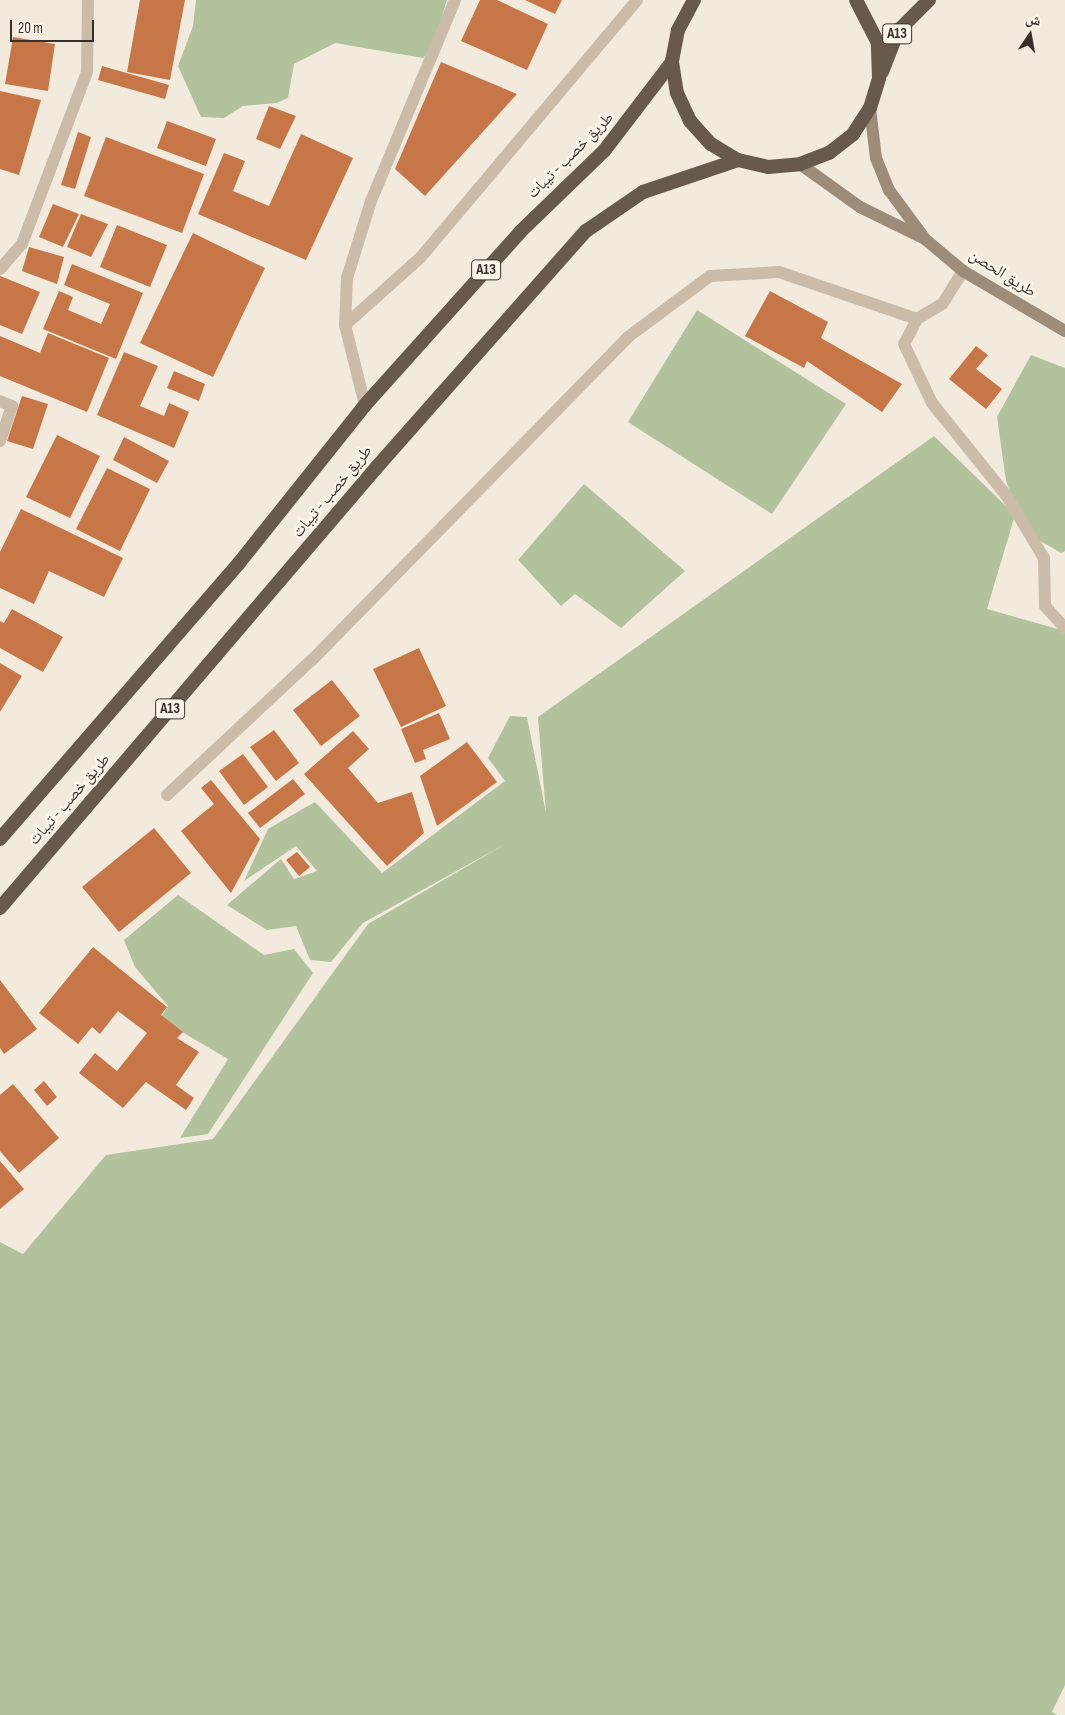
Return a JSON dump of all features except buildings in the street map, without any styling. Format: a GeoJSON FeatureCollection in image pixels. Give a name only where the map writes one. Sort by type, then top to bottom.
{"type":"FeatureCollection","features":[{"type":"Feature","properties":{"kind":"highway","name":"A13"},"geometry":{"type":"LineString","coordinates":[[694,0],[678,30],[672,62],[677,93],[690,121],[711,144],[738,160],[768,167],[800,164],[829,153],[853,134],[870,108],[879,78],[898,31],[929,0]]}},
{"type":"Feature","properties":{"kind":"highway","name":"A13"},"geometry":{"type":"LineString","coordinates":[[856,0],[878,43],[879,78]]}},
{"type":"Feature","properties":{"kind":"highway","name":"طريق خصب - تيبات"},"geometry":{"type":"LineString","coordinates":[[0,839],[239,563],[365,405],[520,232],[604,151],[672,62]]}},
{"type":"Feature","properties":{"kind":"highway","name":"طريق خصب - تيبات"},"geometry":{"type":"LineString","coordinates":[[0,908],[376,468],[586,231],[643,192],[738,160]]}},
{"type":"Feature","properties":{"kind":"main road","name":"طريق الحصن"},"geometry":{"type":"LineString","coordinates":[[870,108],[876,158],[889,190],[925,239],[963,271],[1065,331]]}},
{"type":"Feature","properties":{"kind":"main road","name":"طريق الحصن"},"geometry":{"type":"LineString","coordinates":[[800,164],[860,207],[925,239]]}},
{"type":"Feature","properties":{"kind":"street"},"geometry":{"type":"LineString","coordinates":[[0,269],[22,244],[87,72],[88,0]]}},
{"type":"Feature","properties":{"kind":"street"},"geometry":{"type":"LineString","coordinates":[[365,405],[345,325],[347,278],[371,201],[454,0]]}},
{"type":"Feature","properties":{"kind":"street"},"geometry":{"type":"LineString","coordinates":[[345,325],[420,258],[637,0]]}},
{"type":"Feature","properties":{"kind":"street"},"geometry":{"type":"LineString","coordinates":[[963,271],[942,304],[917,319],[904,344],[932,403],[1006,495],[1044,558],[1045,606],[1065,628]]}},
{"type":"Feature","properties":{"kind":"street"},"geometry":{"type":"LineString","coordinates":[[167,795],[312,660],[628,337],[710,276],[779,272],[917,319]]}},
{"type":"Feature","properties":{"kind":"street"},"geometry":{"type":"LineString","coordinates":[[0,401],[12,406],[0,441]]}},
{"type":"Feature","properties":{"kind":"green space"},"geometry":{"type":"Polygon","coordinates":[[[196,0],[447,0],[431,51],[423,58],[335,43],[294,64],[288,98],[277,103],[243,106],[224,118],[201,117],[178,66],[193,26],[196,0]]]}},
{"type":"Feature","properties":{"kind":"green space"},"geometry":{"type":"Polygon","coordinates":[[[697,310],[846,404],[772,514],[628,422],[697,310]]]}},
{"type":"Feature","properties":{"kind":"green space"},"geometry":{"type":"Polygon","coordinates":[[[1031,355],[1065,368],[1065,551],[1061,553],[1025,532],[1006,481],[997,417],[1031,355]]]}},
{"type":"Feature","properties":{"kind":"green space"},"geometry":{"type":"Polygon","coordinates":[[[934,436],[1015,515],[987,609],[1065,631],[1065,1685],[1052,1712],[1057,1715],[0,1715],[0,1242],[23,1254],[106,1155],[213,1139],[368,924],[507,843],[363,923],[331,962],[310,960],[296,926],[267,930],[227,905],[281,859],[294,879],[317,871],[296,846],[244,881],[268,829],[315,802],[382,873],[505,781],[488,758],[510,716],[527,717],[546,813],[538,717],[934,436]]]}},
{"type":"Feature","properties":{"kind":"green space"},"geometry":{"type":"Polygon","coordinates":[[[584,484],[685,571],[621,628],[575,594],[561,606],[518,560],[584,484]]]}},
{"type":"Feature","properties":{"kind":"green space"},"geometry":{"type":"Polygon","coordinates":[[[178,895],[264,955],[294,949],[313,973],[208,1134],[180,1138],[228,1059],[160,1019],[168,1006],[135,967],[124,940],[178,895]]]}}]}
